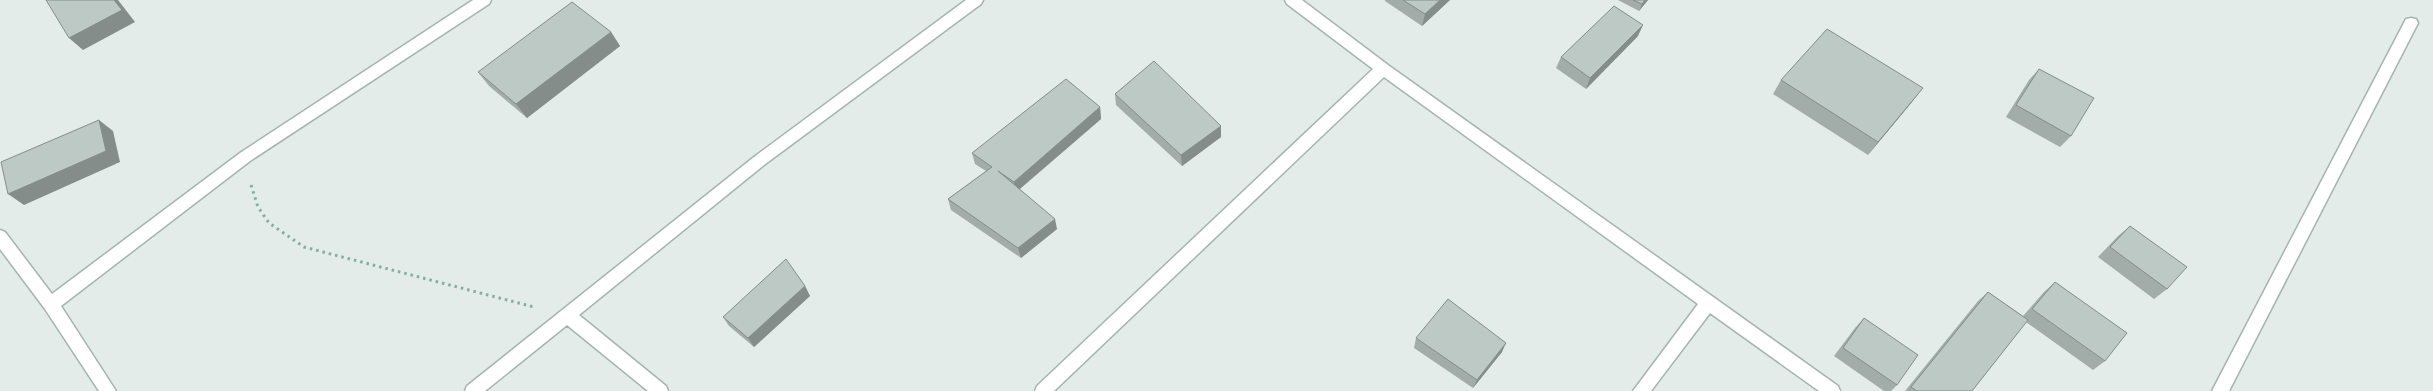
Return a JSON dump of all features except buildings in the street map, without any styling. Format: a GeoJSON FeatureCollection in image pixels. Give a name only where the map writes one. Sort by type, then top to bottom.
{"type":"FeatureCollection","features":[{"type":"Feature","properties":{"kind":"street"},"geometry":{"type":"LineString","coordinates":[[52,304],[245,158],[484,0]]}},
{"type":"Feature","properties":{"kind":"street"},"geometry":{"type":"LineString","coordinates":[[473,391],[759,161],[976,0]]}},
{"type":"Feature","properties":{"kind":"street"},"geometry":{"type":"LineString","coordinates":[[1292,0],[1384,69],[1832,391]]}},
{"type":"Feature","properties":{"kind":"street"},"geometry":{"type":"LineString","coordinates":[[2220,391],[2411,23]]}},
{"type":"Feature","properties":{"kind":"street"},"geometry":{"type":"LineString","coordinates":[[1043,391],[1384,69]]}},
{"type":"Feature","properties":{"kind":"street"},"geometry":{"type":"LineString","coordinates":[[0,237],[52,304],[108,391]]}},
{"type":"Feature","properties":{"kind":"street"},"geometry":{"type":"LineString","coordinates":[[1641,391],[1708,303]]}},
{"type":"Feature","properties":{"kind":"street"},"geometry":{"type":"LineString","coordinates":[[568,316],[660,391]]}},
{"type":"Feature","properties":{"kind":"path"},"geometry":{"type":"LineString","coordinates":[[245,158],[256,206],[275,230],[304,247],[568,316]]}}]}
